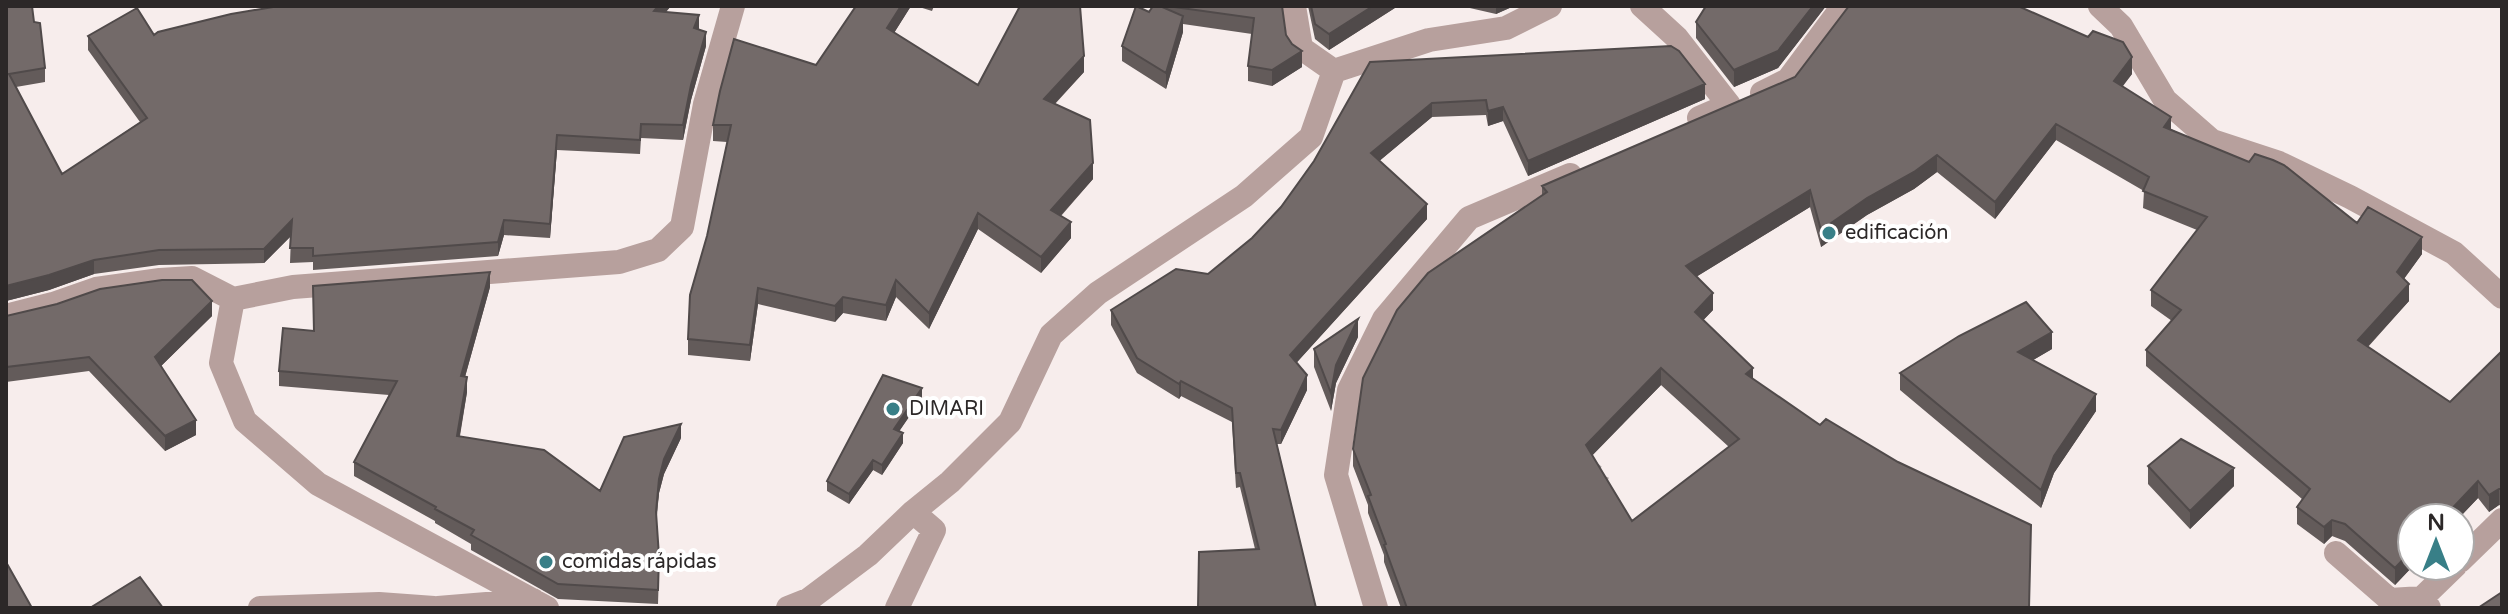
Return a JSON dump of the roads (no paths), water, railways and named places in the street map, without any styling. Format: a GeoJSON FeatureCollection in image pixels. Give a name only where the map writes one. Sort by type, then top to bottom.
{"type":"FeatureCollection","features":[{"type":"Feature","properties":{"kind":"street"},"geometry":{"type":"LineString","coordinates":[[6,316],[96,289],[192,278],[233,299],[293,287],[619,262],[658,250],[682,227],[705,104],[733,6]]}},
{"type":"Feature","properties":{"kind":"street"},"geometry":{"type":"LineString","coordinates":[[1294,6],[1301,48],[1334,71]]}},
{"type":"Feature","properties":{"kind":"street"},"geometry":{"type":"LineString","coordinates":[[1334,71],[1429,40],[1506,28],[1550,6]]}},
{"type":"Feature","properties":{"kind":"street"},"geometry":{"type":"LineString","coordinates":[[1642,6],[1676,37],[1729,105]]}},
{"type":"Feature","properties":{"kind":"street"},"geometry":{"type":"LineString","coordinates":[[1679,127],[1788,80],[1843,6]]}},
{"type":"Feature","properties":{"kind":"street"},"geometry":{"type":"LineString","coordinates":[[2100,6],[2121,26],[2165,100],[2212,141],[2279,163],[2350,197],[2454,253],[2502,297]]}},
{"type":"Feature","properties":{"kind":"street"},"geometry":{"type":"LineString","coordinates":[[788,608],[808,600],[868,555],[950,482],[1010,422],[1051,335],[1098,293],[1244,196],[1311,137],[1334,71]]}},
{"type":"Feature","properties":{"kind":"street"},"geometry":{"type":"LineString","coordinates":[[1376,608],[1336,475],[1349,390],[1384,319],[1469,218],[1584,169]]}},
{"type":"Feature","properties":{"kind":"street"},"geometry":{"type":"LineString","coordinates":[[233,299],[221,363],[245,421],[318,484],[540,604]]}},
{"type":"Feature","properties":{"kind":"street"},"geometry":{"type":"LineString","coordinates":[[897,608],[934,530],[913,512]]}},
{"type":"Feature","properties":{"kind":"street"},"geometry":{"type":"LineString","coordinates":[[2476,545],[2502,520]]}},
{"type":"Feature","properties":{"kind":"street"},"geometry":{"type":"LineString","coordinates":[[2336,553],[2390,600],[2425,603],[2442,582]]}},
{"type":"Feature","properties":{"kind":"street"},"geometry":{"type":"LineString","coordinates":[[260,608],[379,604],[436,608],[540,604]]}},
{"type":"Feature","properties":{"kind":"place","name":"edificación"},"geometry":{"type":"Point","coordinates":[1829,233]}},
{"type":"Feature","properties":{"kind":"place","name":"DIMARI"},"geometry":{"type":"Point","coordinates":[893,409]}},
{"type":"Feature","properties":{"kind":"place","name":"comidas rápidas"},"geometry":{"type":"Point","coordinates":[546,562]}}]}
